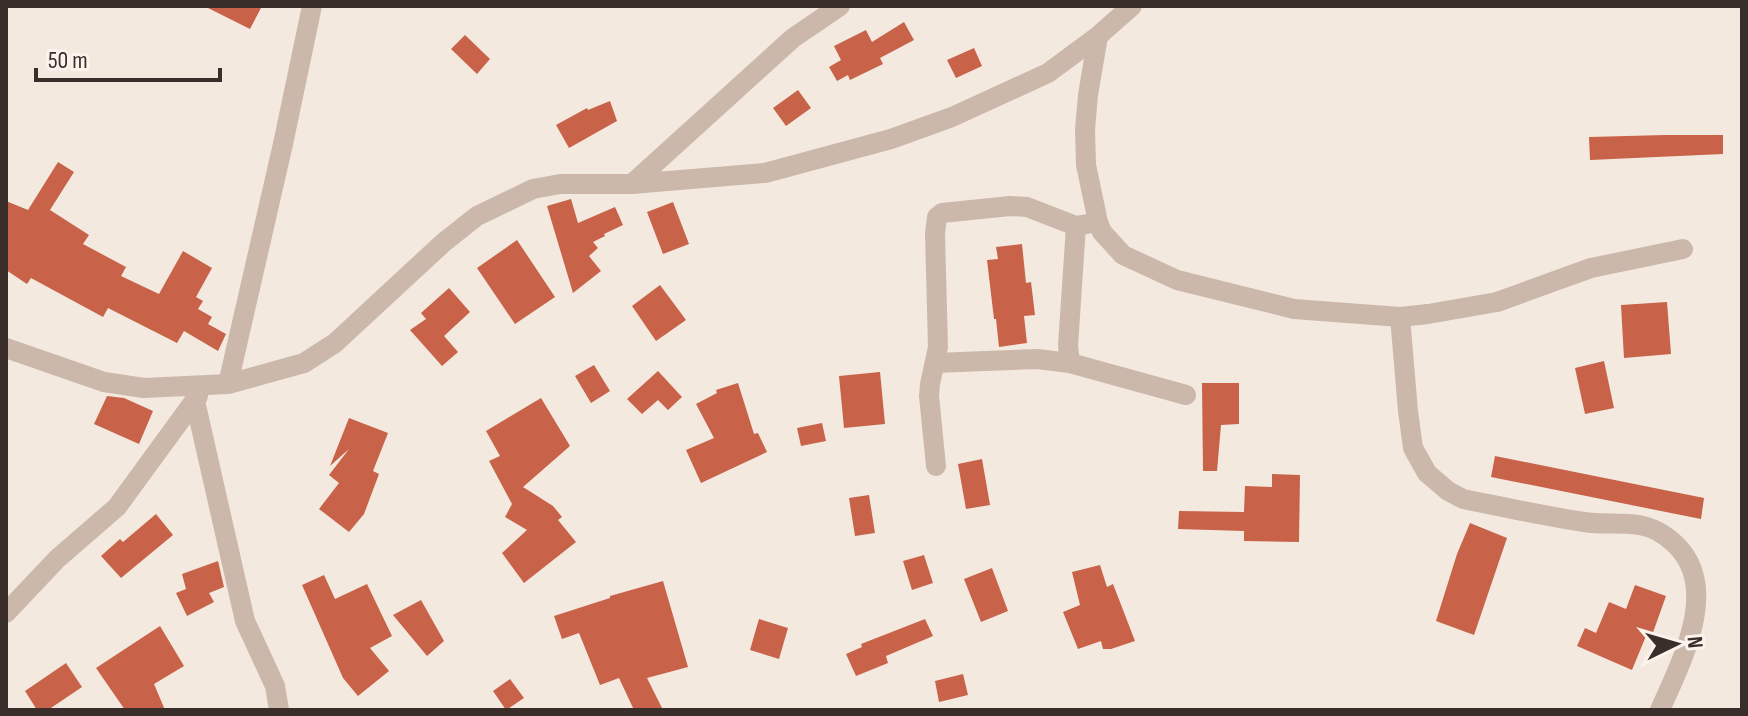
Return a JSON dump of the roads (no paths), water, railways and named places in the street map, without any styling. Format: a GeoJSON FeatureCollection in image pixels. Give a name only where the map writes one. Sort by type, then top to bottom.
{"type":"FeatureCollection","features":[{"type":"Feature","properties":{"kind":"street"},"geometry":{"type":"LineString","coordinates":[[228,384],[312,6]]}},
{"type":"Feature","properties":{"kind":"street"},"geometry":{"type":"LineString","coordinates":[[632,184],[793,38],[840,6]]}},
{"type":"Feature","properties":{"kind":"street"},"geometry":{"type":"LineString","coordinates":[[6,348],[104,382],[200,393],[304,363],[335,343],[443,243],[477,216],[533,189],[560,184],[632,184],[765,173],[891,139],[952,117],[1048,73],[1132,6]]}},
{"type":"Feature","properties":{"kind":"street"},"geometry":{"type":"LineString","coordinates":[[1098,36],[1085,130],[1086,165],[1098,222],[1102,232],[1123,255],[1177,280],[1294,309],[1400,317],[1497,302],[1591,268],[1683,249]]}},
{"type":"Feature","properties":{"kind":"street"},"geometry":{"type":"LineString","coordinates":[[936,466],[929,396],[938,347],[937,217],[994,207],[1027,207],[1076,226],[1098,222]]}},
{"type":"Feature","properties":{"kind":"street"},"geometry":{"type":"LineString","coordinates":[[1070,363],[1068,346],[1076,226]]}},
{"type":"Feature","properties":{"kind":"street"},"geometry":{"type":"LineString","coordinates":[[1400,317],[1413,448],[1427,473],[1448,491],[1463,499],[1586,523],[1638,525],[1655,530],[1685,554],[1693,569],[1696,606],[1689,644],[1660,710]]}},
{"type":"Feature","properties":{"kind":"street"},"geometry":{"type":"LineString","coordinates":[[935,363],[1037,359],[1070,363],[1186,395]]}},
{"type":"Feature","properties":{"kind":"street"},"geometry":{"type":"LineString","coordinates":[[6,613],[57,559],[117,507],[200,393]]}},
{"type":"Feature","properties":{"kind":"street"},"geometry":{"type":"LineString","coordinates":[[200,393],[245,621],[275,686],[280,709]]}}]}
